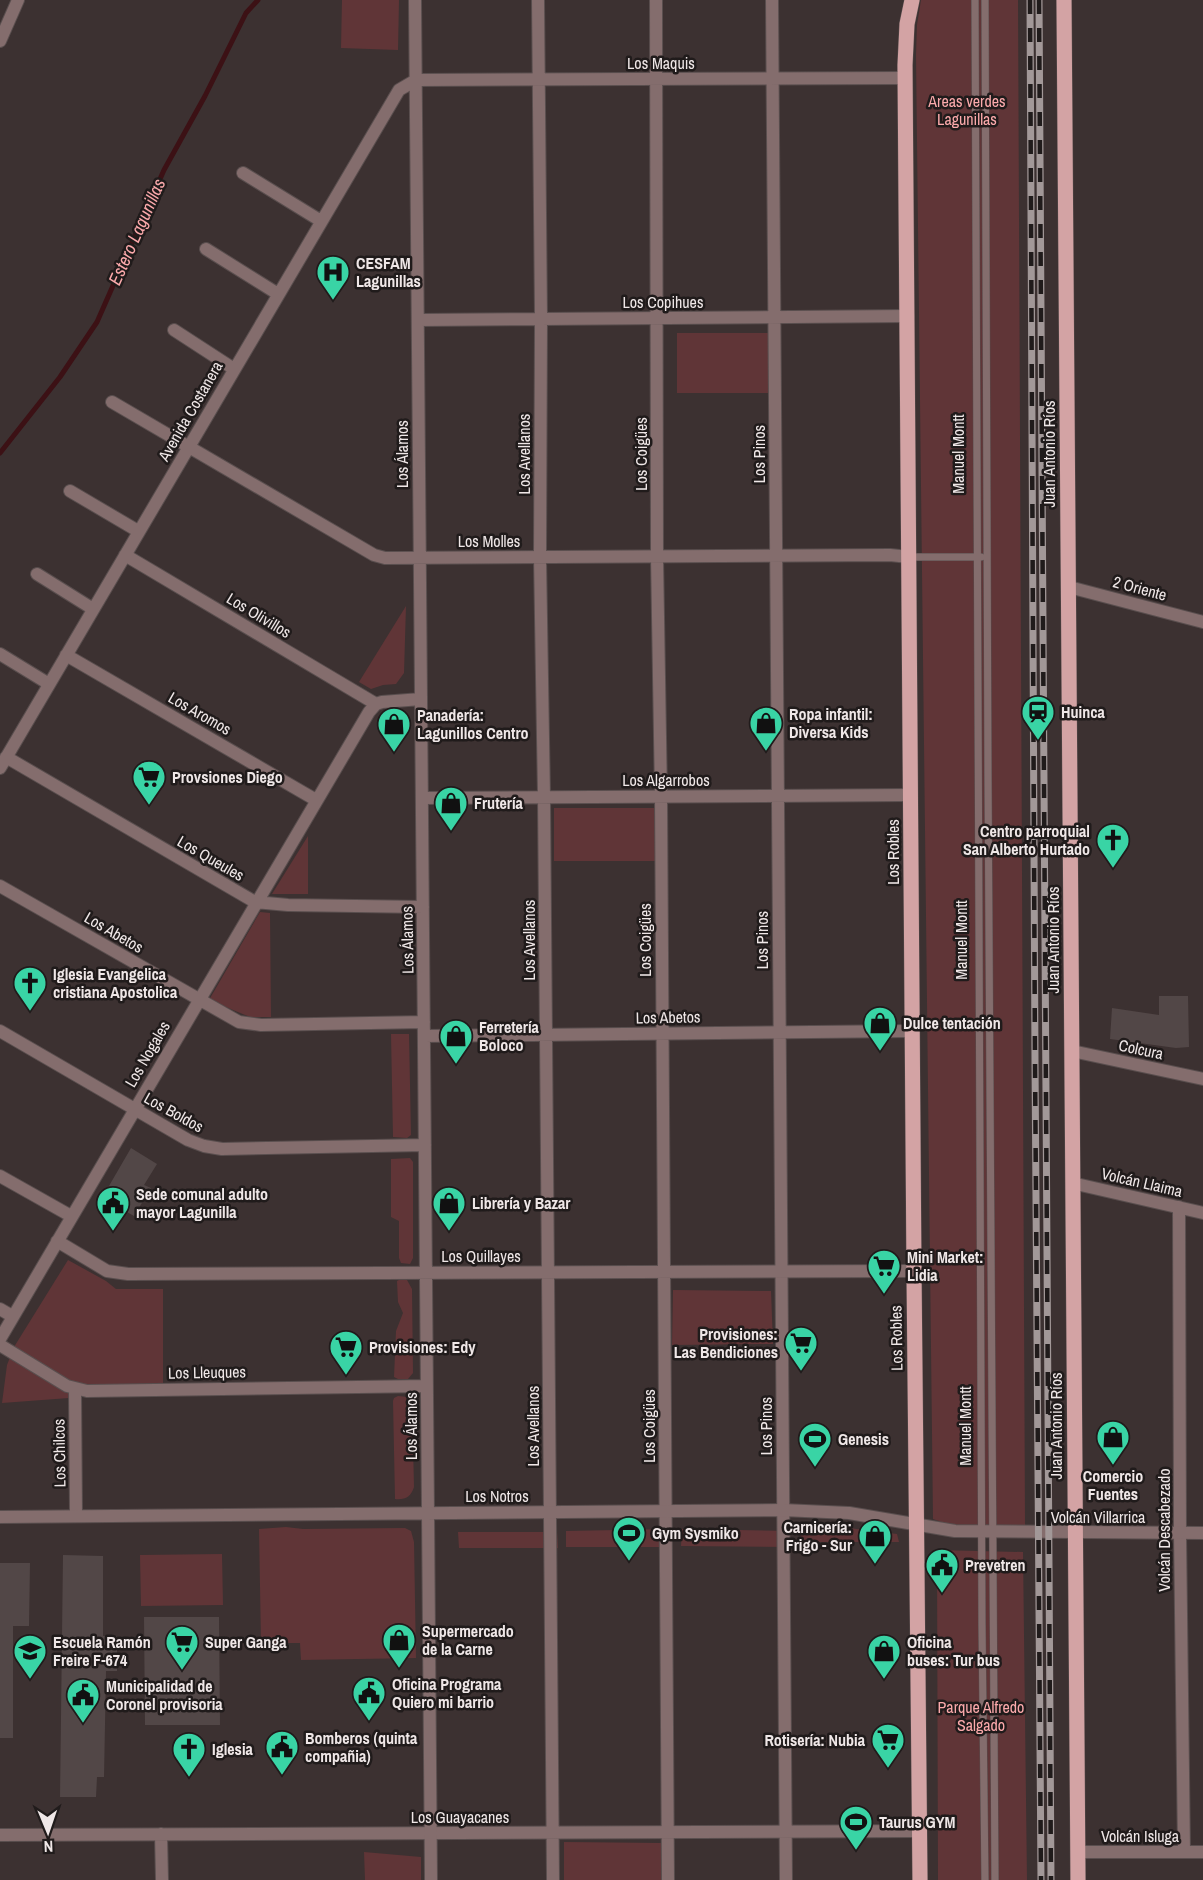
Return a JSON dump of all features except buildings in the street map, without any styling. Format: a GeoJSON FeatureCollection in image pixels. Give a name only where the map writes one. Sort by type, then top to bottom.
{"type":"FeatureCollection","features":[{"type":"Feature","properties":{"kind":"main road"},"geometry":{"type":"LineString","coordinates":[[910,795],[906,78],[907,24],[912,0]]}},
{"type":"Feature","properties":{"kind":"main road","name":"Juan Antonio Ríos"},"geometry":{"type":"LineString","coordinates":[[1064,0],[1078,1880]]}},
{"type":"Feature","properties":{"kind":"main road","name":"Los Robles"},"geometry":{"type":"LineString","coordinates":[[910,795],[920,1880]]}},
{"type":"Feature","properties":{"kind":"street"},"geometry":{"type":"LineString","coordinates":[[0,41],[18,0]]}},
{"type":"Feature","properties":{"kind":"street","name":"Los Álamos"},"geometry":{"type":"LineString","coordinates":[[415,0],[430,1880]]}},
{"type":"Feature","properties":{"kind":"street","name":"Los Avellanos"},"geometry":{"type":"LineString","coordinates":[[538,0],[541,319],[540,558],[553,1880]]}},
{"type":"Feature","properties":{"kind":"street","name":"Los Coigües"},"geometry":{"type":"LineString","coordinates":[[656,0],[657,557],[663,1034],[668,1880]]}},
{"type":"Feature","properties":{"kind":"street","name":"Los Pinos"},"geometry":{"type":"LineString","coordinates":[[772,0],[786,1880]]}},
{"type":"Feature","properties":{"kind":"street","name":"Los Maquis"},"geometry":{"type":"LineString","coordinates":[[416,80],[906,78]]}},
{"type":"Feature","properties":{"kind":"street","name":"Avenida Costanera"},"geometry":{"type":"LineString","coordinates":[[3,762],[395,94],[416,80]]}},
{"type":"Feature","properties":{"kind":"street"},"geometry":{"type":"LineString","coordinates":[[243,173],[321,221]]}},
{"type":"Feature","properties":{"kind":"street"},"geometry":{"type":"LineString","coordinates":[[206,249],[278,294]]}},
{"type":"Feature","properties":{"kind":"street","name":"Los Copihues"},"geometry":{"type":"LineString","coordinates":[[418,320],[908,316]]}},
{"type":"Feature","properties":{"kind":"street"},"geometry":{"type":"LineString","coordinates":[[174,330],[234,369]]}},
{"type":"Feature","properties":{"kind":"street","name":"Los Molles"},"geometry":{"type":"LineString","coordinates":[[112,402],[374,555],[391,559],[890,555],[909,557]]}},
{"type":"Feature","properties":{"kind":"street"},"geometry":{"type":"LineString","coordinates":[[70,491],[138,531]]}},
{"type":"Feature","properties":{"kind":"street","name":"Los Olivillos"},"geometry":{"type":"LineString","coordinates":[[125,555],[376,704]]}},
{"type":"Feature","properties":{"kind":"street"},"geometry":{"type":"LineString","coordinates":[[37,574],[93,609]]}},
{"type":"Feature","properties":{"kind":"street","name":"2 Oriente"},"geometry":{"type":"LineString","coordinates":[[1069,587],[1203,621]]}},
{"type":"Feature","properties":{"kind":"street"},"geometry":{"type":"LineString","coordinates":[[0,654],[49,684]]}},
{"type":"Feature","properties":{"kind":"street","name":"Los Aromos"},"geometry":{"type":"LineString","coordinates":[[66,655],[316,800]]}},
{"type":"Feature","properties":{"kind":"street"},"geometry":{"type":"LineString","coordinates":[[376,704],[392,700],[421,699]]}},
{"type":"Feature","properties":{"kind":"street","name":"Los Nogales"},"geometry":{"type":"LineString","coordinates":[[0,1339],[255,902],[369,712],[376,704]]}},
{"type":"Feature","properties":{"kind":"street","name":"Los Queules"},"geometry":{"type":"LineString","coordinates":[[3,762],[255,902],[288,905],[423,907]]}},
{"type":"Feature","properties":{"kind":"street","name":"Los Algarrobos"},"geometry":{"type":"LineString","coordinates":[[422,798],[910,795]]}},
{"type":"Feature","properties":{"kind":"street","name":"Los Abetos"},"geometry":{"type":"LineString","coordinates":[[0,886],[229,1017],[251,1024],[424,1022]]}},
{"type":"Feature","properties":{"kind":"street","name":"Los Boldos"},"geometry":{"type":"LineString","coordinates":[[0,1031],[188,1140],[213,1148],[425,1145]]}},
{"type":"Feature","properties":{"kind":"street","name":"Los Abetos"},"geometry":{"type":"LineString","coordinates":[[424,1036],[912,1031]]}},
{"type":"Feature","properties":{"kind":"street","name":"Colcura"},"geometry":{"type":"LineString","coordinates":[[1072,1051],[1203,1079]]}},
{"type":"Feature","properties":{"kind":"street"},"geometry":{"type":"LineString","coordinates":[[0,1176],[71,1216]]}},
{"type":"Feature","properties":{"kind":"street","name":"Volcán Llaima"},"geometry":{"type":"LineString","coordinates":[[1072,1183],[1203,1213]]}},
{"type":"Feature","properties":{"kind":"street","name":"Volcán Descabezado"},"geometry":{"type":"LineString","coordinates":[[1179,1207],[1184,1852]]}},
{"type":"Feature","properties":{"kind":"street","name":"Los Quillayes"},"geometry":{"type":"LineString","coordinates":[[57,1240],[102,1268],[121,1274],[914,1271]]}},
{"type":"Feature","properties":{"kind":"street"},"geometry":{"type":"LineString","coordinates":[[0,1309],[12,1316]]}},
{"type":"Feature","properties":{"kind":"street","name":"Los Lleuques"},"geometry":{"type":"LineString","coordinates":[[0,1345],[75,1389],[87,1391],[427,1386]]}},
{"type":"Feature","properties":{"kind":"street","name":"Los Chilcos"},"geometry":{"type":"LineString","coordinates":[[75,1389],[76,1516]]}},
{"type":"Feature","properties":{"kind":"street","name":"Los Notros"},"geometry":{"type":"LineString","coordinates":[[0,1517],[783,1510],[849,1513],[917,1526],[988,1532]]}},
{"type":"Feature","properties":{"kind":"street","name":"Volcán Villarrica"},"geometry":{"type":"LineString","coordinates":[[988,1532],[1203,1533]]}},
{"type":"Feature","properties":{"kind":"street","name":"Los Guayacanes"},"geometry":{"type":"LineString","coordinates":[[0,1835],[920,1831]]}},
{"type":"Feature","properties":{"kind":"street"},"geometry":{"type":"LineString","coordinates":[[161,1834],[162,1880]]}},
{"type":"Feature","properties":{"kind":"street","name":"Volcán Isluga"},"geometry":{"type":"LineString","coordinates":[[1078,1852],[1203,1852]]}},
{"type":"Feature","properties":{"kind":"lane","name":"Manuel Montt"},"geometry":{"type":"LineString","coordinates":[[975,0],[977,557],[988,1532],[995,1880]]}},
{"type":"Feature","properties":{"kind":"lane","name":"Manuel Montt"},"geometry":{"type":"LineString","coordinates":[[985,0],[988,1532],[985,1880]]}},
{"type":"Feature","properties":{"kind":"lane"},"geometry":{"type":"LineString","coordinates":[[909,557],[987,557]]}},
{"type":"Feature","properties":{"kind":"green space"},"geometry":{"type":"Polygon","coordinates":[[[342,0],[399,0],[398,50],[341,48],[342,0]]]}},
{"type":"Feature","properties":{"kind":"green space","name":"Areas verdes Lagunillas"},"geometry":{"type":"Polygon","coordinates":[[[921,0],[1018,0],[1025,1525],[953,1526],[933,1519],[916,55],[921,0]]]}},
{"type":"Feature","properties":{"kind":"green space"},"geometry":{"type":"Polygon","coordinates":[[[677,333],[780,333],[780,393],[677,393],[677,333]]]}},
{"type":"Feature","properties":{"kind":"green space"},"geometry":{"type":"Polygon","coordinates":[[[406,606],[404,673],[396,684],[371,689],[359,682],[406,606]]]}},
{"type":"Feature","properties":{"kind":"green space"},"geometry":{"type":"Polygon","coordinates":[[[554,808],[655,808],[655,861],[554,861],[554,808]]]}},
{"type":"Feature","properties":{"kind":"green space"},"geometry":{"type":"Polygon","coordinates":[[[308,836],[308,894],[272,894],[308,836]]]}},
{"type":"Feature","properties":{"kind":"green space"},"geometry":{"type":"Polygon","coordinates":[[[260,912],[270,913],[271,1017],[250,1017],[209,1000],[260,912]]]}},
{"type":"Feature","properties":{"kind":"green space"},"geometry":{"type":"Polygon","coordinates":[[[391,1034],[409,1034],[411,1135],[407,1138],[393,1137],[391,1034]]]}},
{"type":"Feature","properties":{"kind":"green space"},"geometry":{"type":"Polygon","coordinates":[[[410,1158],[413,1162],[413,1258],[410,1264],[401,1263],[399,1221],[391,1217],[391,1159],[410,1158]]]}},
{"type":"Feature","properties":{"kind":"green space"},"geometry":{"type":"Polygon","coordinates":[[[68,1260],[116,1289],[163,1289],[163,1388],[77,1386],[69,1398],[2,1403],[7,1365],[14,1347],[68,1260]]]}},
{"type":"Feature","properties":{"kind":"green space"},"geometry":{"type":"Polygon","coordinates":[[[407,1280],[412,1289],[413,1373],[408,1379],[394,1377],[396,1331],[403,1313],[398,1302],[397,1281],[407,1280]]]}},
{"type":"Feature","properties":{"kind":"green space"},"geometry":{"type":"Polygon","coordinates":[[[673,1290],[771,1291],[773,1344],[672,1345],[673,1290]]]}},
{"type":"Feature","properties":{"kind":"green space"},"geometry":{"type":"Polygon","coordinates":[[[398,1396],[408,1397],[412,1401],[414,1487],[405,1498],[395,1499],[393,1401],[398,1396]]]}},
{"type":"Feature","properties":{"kind":"green space"},"geometry":{"type":"Polygon","coordinates":[[[833,1526],[897,1534],[899,1542],[800,1542],[801,1528],[833,1526]]]}},
{"type":"Feature","properties":{"kind":"green space"},"geometry":{"type":"Polygon","coordinates":[[[286,1527],[303,1529],[405,1528],[411,1531],[414,1542],[416,1658],[301,1660],[300,1643],[261,1643],[259,1529],[286,1527]]]}},
{"type":"Feature","properties":{"kind":"green space"},"geometry":{"type":"Polygon","coordinates":[[[670,1529],[670,1547],[566,1547],[566,1531],[670,1529]]]}},
{"type":"Feature","properties":{"kind":"green space"},"geometry":{"type":"Polygon","coordinates":[[[682,1529],[789,1531],[789,1547],[681,1546],[682,1529]]]}},
{"type":"Feature","properties":{"kind":"green space"},"geometry":{"type":"Polygon","coordinates":[[[458,1532],[557,1532],[558,1548],[459,1548],[458,1532]]]}},
{"type":"Feature","properties":{"kind":"green space","name":"Parque Alfredo Salgado"},"geometry":{"type":"Polygon","coordinates":[[[937,1550],[1023,1552],[1027,1880],[938,1880],[937,1550]]]}},
{"type":"Feature","properties":{"kind":"green space"},"geometry":{"type":"Polygon","coordinates":[[[222,1554],[223,1605],[141,1606],[140,1555],[222,1554]]]}},
{"type":"Feature","properties":{"kind":"green space"},"geometry":{"type":"Polygon","coordinates":[[[564,1842],[661,1843],[663,1880],[564,1880],[564,1842]]]}},
{"type":"Feature","properties":{"kind":"green space"},"geometry":{"type":"Polygon","coordinates":[[[364,1852],[421,1857],[421,1880],[365,1880],[364,1852]]]}},
{"type":"Feature","properties":{"kind":"waterway","name":"Estero Lagunillas"},"geometry":{"type":"LineString","coordinates":[[0,453],[60,377],[97,322],[164,170],[205,96],[246,13],[258,0]]}},
{"type":"Feature","properties":{"kind":"railway"},"geometry":{"type":"LineString","coordinates":[[1030,0],[1041,1880]]}},
{"type":"Feature","properties":{"kind":"railway"},"geometry":{"type":"LineString","coordinates":[[1039,0],[1051,1880]]}},
{"type":"Feature","properties":{"kind":"place","name":"CESFAM Lagunillas"},"geometry":{"type":"Point","coordinates":[333,301]}},
{"type":"Feature","properties":{"kind":"place","name":"Huinca"},"geometry":{"type":"Point","coordinates":[1038,741]}},
{"type":"Feature","properties":{"kind":"place","name":"Ropa infantil: Diversa Kids"},"geometry":{"type":"Point","coordinates":[766,752]}},
{"type":"Feature","properties":{"kind":"place","name":"Panadería: Lagunillos Centro"},"geometry":{"type":"Point","coordinates":[394,753]}},
{"type":"Feature","properties":{"kind":"place","name":"Provsiones Diego"},"geometry":{"type":"Point","coordinates":[149,806]}},
{"type":"Feature","properties":{"kind":"place","name":"Frutería"},"geometry":{"type":"Point","coordinates":[451,832]}},
{"type":"Feature","properties":{"kind":"place","name":"Centro parroquial San Alberto Hurtado"},"geometry":{"type":"Point","coordinates":[1113,869]}},
{"type":"Feature","properties":{"kind":"place","name":"Iglesia Evangelica cristiana Apostolica"},"geometry":{"type":"Point","coordinates":[30,1012]}},
{"type":"Feature","properties":{"kind":"place","name":"Dulce tentación"},"geometry":{"type":"Point","coordinates":[880,1052]}},
{"type":"Feature","properties":{"kind":"place","name":"Ferretería Boloco"},"geometry":{"type":"Point","coordinates":[456,1065]}},
{"type":"Feature","properties":{"kind":"place","name":"Sede comunal adulto mayor Lagunilla"},"geometry":{"type":"Point","coordinates":[113,1232]}},
{"type":"Feature","properties":{"kind":"place","name":"Librería y Bazar"},"geometry":{"type":"Point","coordinates":[449,1232]}},
{"type":"Feature","properties":{"kind":"place","name":"Mini Market: Lidia"},"geometry":{"type":"Point","coordinates":[884,1295]}},
{"type":"Feature","properties":{"kind":"place","name":"Provisiones: Las Bendiciones"},"geometry":{"type":"Point","coordinates":[801,1372]}},
{"type":"Feature","properties":{"kind":"place","name":"Provisiones: Edy"},"geometry":{"type":"Point","coordinates":[346,1376]}},
{"type":"Feature","properties":{"kind":"place","name":"Comercio Fuentes"},"geometry":{"type":"Point","coordinates":[1113,1466]}},
{"type":"Feature","properties":{"kind":"place","name":"Genesis"},"geometry":{"type":"Point","coordinates":[815,1468]}},
{"type":"Feature","properties":{"kind":"place","name":"Gym Sysmiko"},"geometry":{"type":"Point","coordinates":[629,1562]}},
{"type":"Feature","properties":{"kind":"place","name":"Carnicería: Frigo - Sur"},"geometry":{"type":"Point","coordinates":[875,1565]}},
{"type":"Feature","properties":{"kind":"place","name":"Prevetren"},"geometry":{"type":"Point","coordinates":[942,1594]}},
{"type":"Feature","properties":{"kind":"place","name":"Supermercado de la Carne"},"geometry":{"type":"Point","coordinates":[399,1669]}},
{"type":"Feature","properties":{"kind":"place","name":"Super Ganga"},"geometry":{"type":"Point","coordinates":[182,1671]}},
{"type":"Feature","properties":{"kind":"place","name":"Escuela Ramón Freire F-674"},"geometry":{"type":"Point","coordinates":[30,1680]}},
{"type":"Feature","properties":{"kind":"place","name":"Oficina buses: Tur bus"},"geometry":{"type":"Point","coordinates":[884,1680]}},
{"type":"Feature","properties":{"kind":"place","name":"Oficina Programa Quiero mi barrio"},"geometry":{"type":"Point","coordinates":[369,1722]}},
{"type":"Feature","properties":{"kind":"place","name":"Municipalidad de Coronel provisoria"},"geometry":{"type":"Point","coordinates":[83,1724]}},
{"type":"Feature","properties":{"kind":"place","name":"Rotisería: Nubia"},"geometry":{"type":"Point","coordinates":[888,1769]}},
{"type":"Feature","properties":{"kind":"place","name":"Bomberos (quinta compañia)"},"geometry":{"type":"Point","coordinates":[282,1776]}},
{"type":"Feature","properties":{"kind":"place","name":"Iglesia"},"geometry":{"type":"Point","coordinates":[189,1778]}},
{"type":"Feature","properties":{"kind":"place","name":"Taurus GYM"},"geometry":{"type":"Point","coordinates":[856,1851]}}]}
